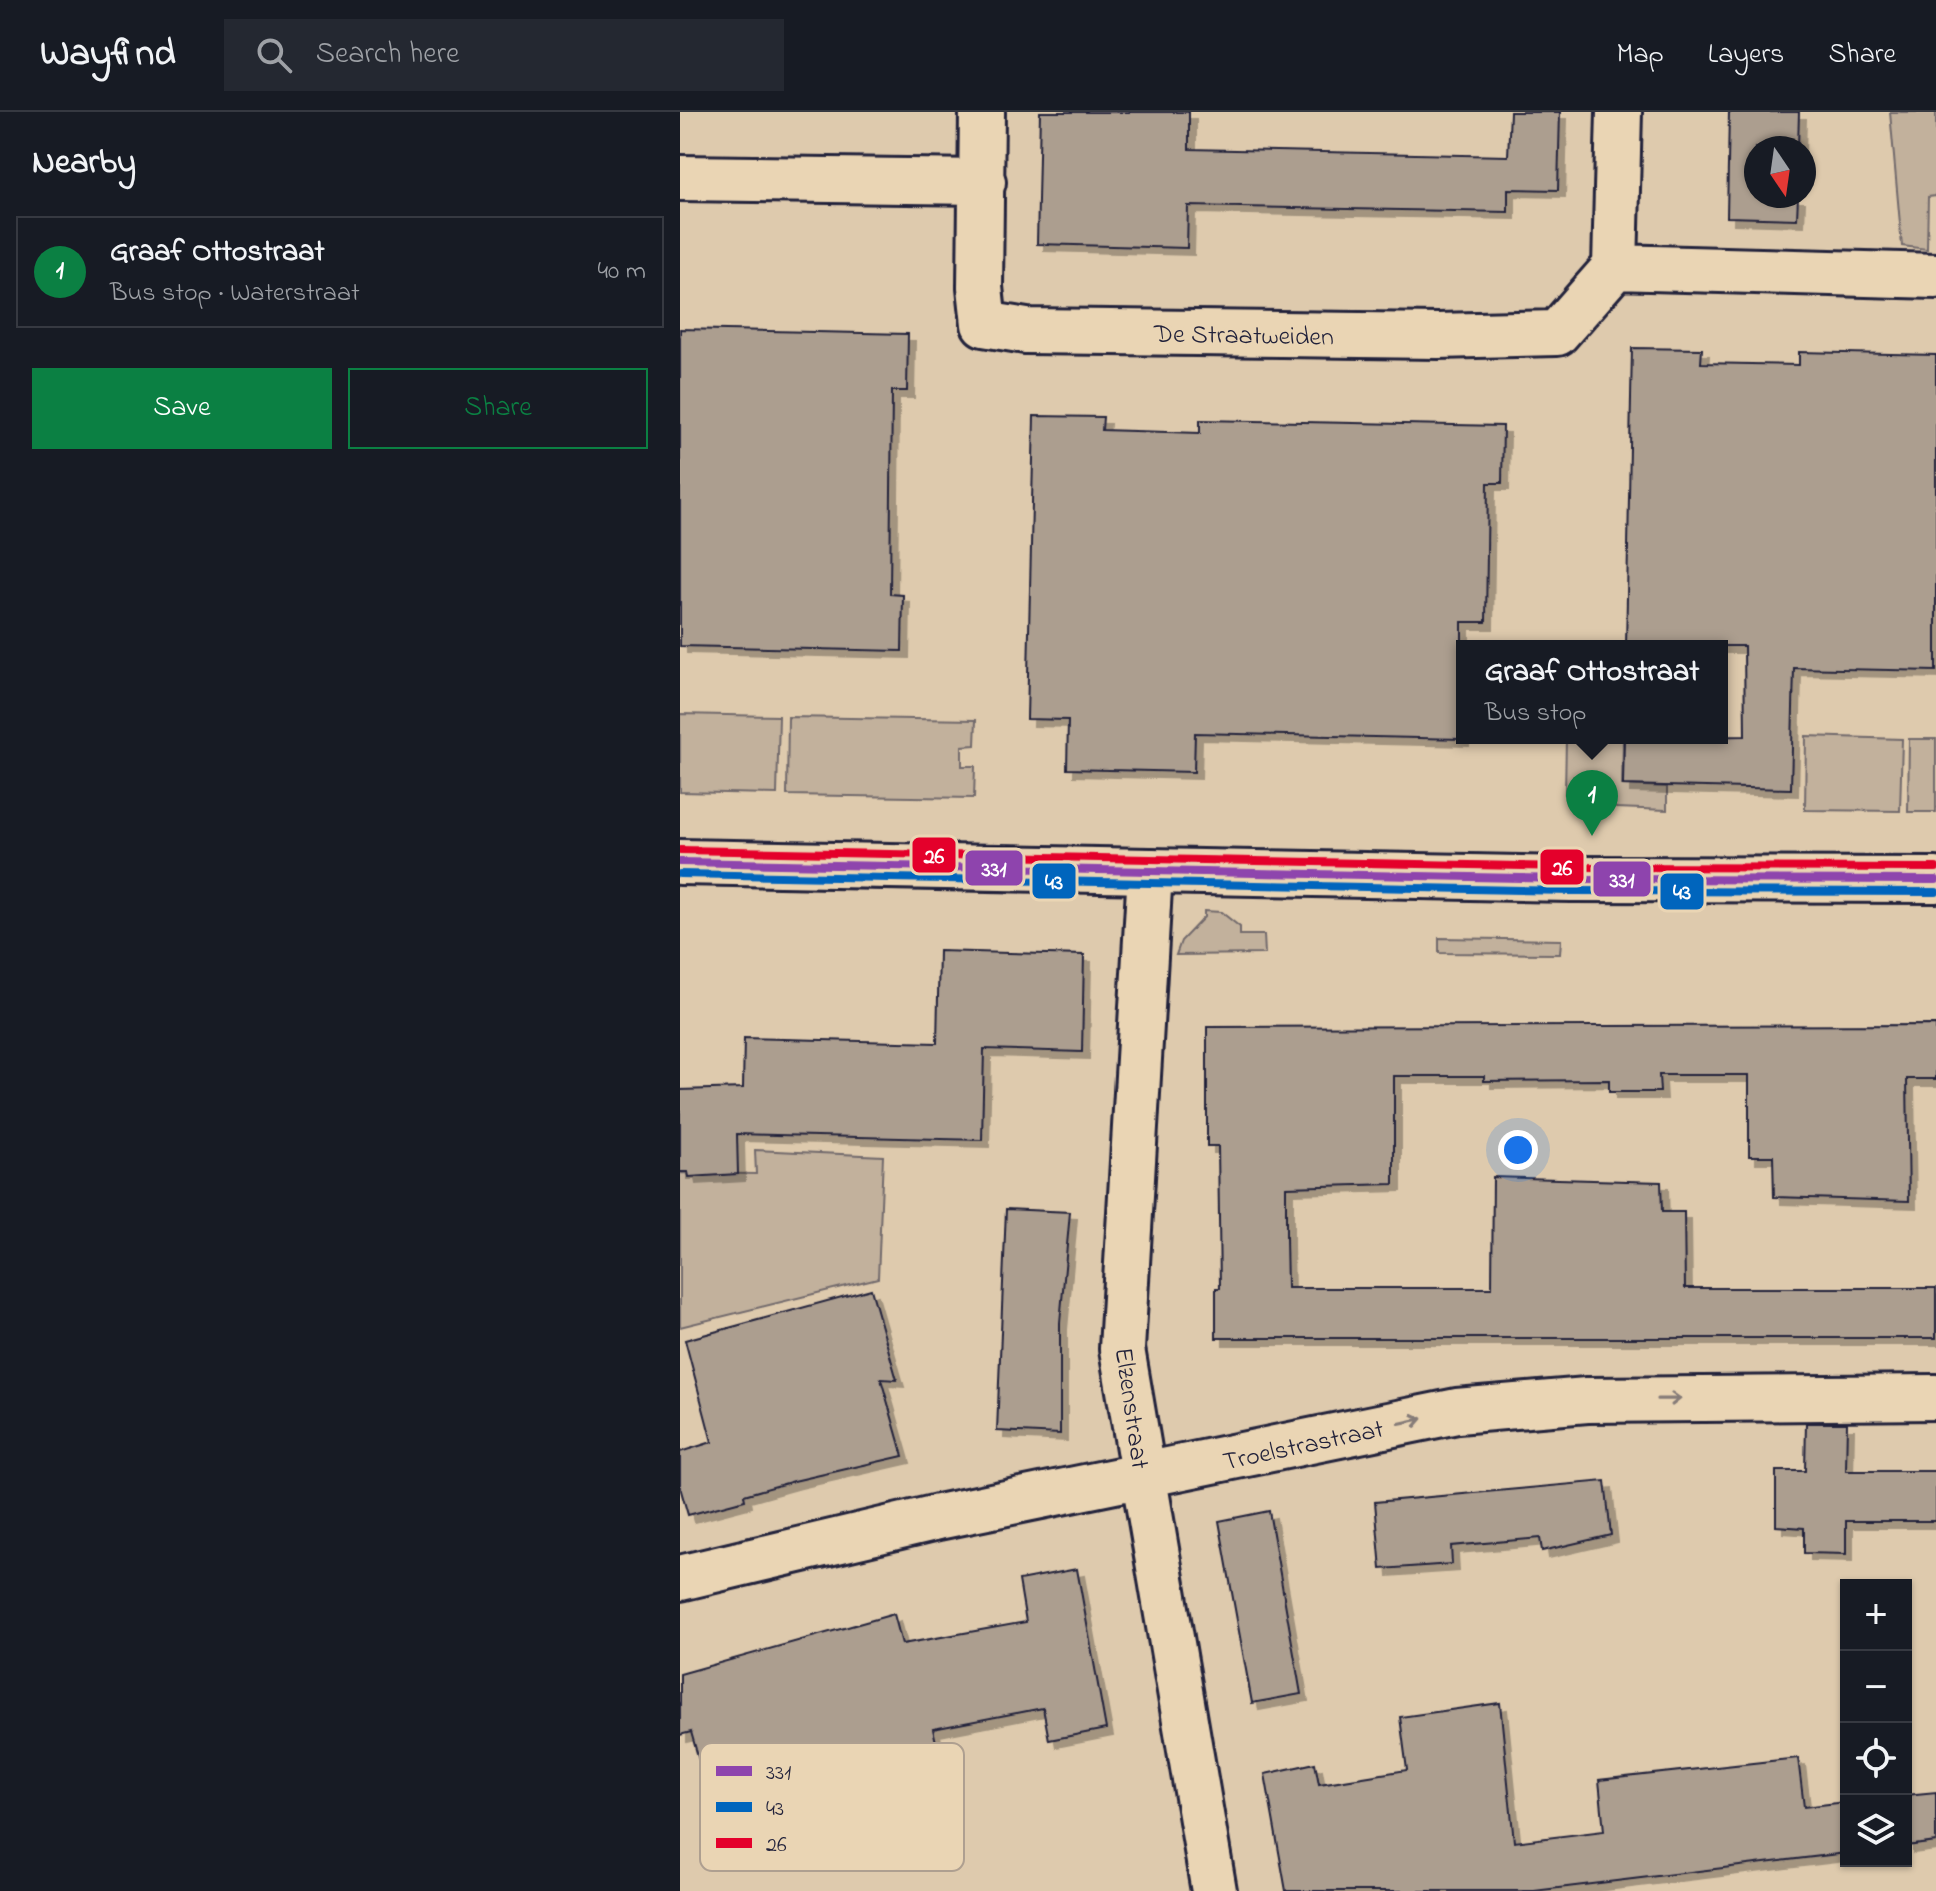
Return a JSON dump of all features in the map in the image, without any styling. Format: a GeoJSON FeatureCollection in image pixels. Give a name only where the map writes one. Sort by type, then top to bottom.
{"type":"FeatureCollection","features":[{"type":"Feature","properties":{"kind":"street","name":"De Straatweiden"},"geometry":{"type":"LineString","coordinates":[[982,112],[980,287],[984,324],[1026,331],[1438,336],[1557,333],[1615,267]]}},
{"type":"Feature","properties":{"kind":"street"},"geometry":{"type":"LineString","coordinates":[[1619,112],[1615,267],[1936,276]]}},
{"type":"Feature","properties":{"kind":"street"},"geometry":{"type":"LineString","coordinates":[[680,178],[983,182]]}},
{"type":"Feature","properties":{"kind":"street"},"geometry":{"type":"LineString","coordinates":[[680,862],[1936,880]]}},
{"type":"Feature","properties":{"kind":"street","name":"Elzenstraat"},"geometry":{"type":"LineString","coordinates":[[1150,871],[1122,1349],[1214,1891]]}},
{"type":"Feature","properties":{"kind":"street","name":"Troelstrastraat"},"geometry":{"type":"LineString","coordinates":[[680,1578],[938,1517],[1143,1478],[1457,1411],[1587,1400],[1936,1397]]}},
{"type":"Feature","properties":{"kind":"shaded area"},"geometry":{"type":"Polygon","coordinates":[[[1890,112],[1936,112],[1936,196],[1928,197],[1927,249],[1902,246],[1890,112]]]}},
{"type":"Feature","properties":{"kind":"shaded area"},"geometry":{"type":"Polygon","coordinates":[[[680,714],[779,716],[777,794],[680,792],[680,714]]]}},
{"type":"Feature","properties":{"kind":"shaded area"},"geometry":{"type":"Polygon","coordinates":[[[788,717],[976,720],[975,745],[962,746],[962,766],[975,766],[974,798],[787,795],[788,717]]]}},
{"type":"Feature","properties":{"kind":"shaded area"},"geometry":{"type":"Polygon","coordinates":[[[1806,736],[1902,739],[1900,811],[1805,810],[1806,736]]]}},
{"type":"Feature","properties":{"kind":"shaded area"},"geometry":{"type":"Polygon","coordinates":[[[1909,739],[1936,739],[1936,812],[1908,812],[1909,739]]]}},
{"type":"Feature","properties":{"kind":"shaded area"},"geometry":{"type":"Polygon","coordinates":[[[1566,744],[1623,744],[1622,785],[1667,787],[1667,810],[1616,808],[1598,794],[1565,794],[1566,744]]]}},
{"type":"Feature","properties":{"kind":"shaded area"},"geometry":{"type":"Polygon","coordinates":[[[1204,911],[1221,912],[1240,927],[1240,935],[1264,935],[1265,954],[1176,955],[1181,941],[1204,917],[1204,911]]]}},
{"type":"Feature","properties":{"kind":"shaded area"},"geometry":{"type":"Polygon","coordinates":[[[1439,938],[1561,940],[1560,954],[1439,953],[1439,938]]]}},
{"type":"Feature","properties":{"kind":"shaded area"},"geometry":{"type":"Polygon","coordinates":[[[755,1150],[883,1156],[878,1278],[680,1327],[680,1173],[756,1174],[755,1150]]]}},
{"type":"Feature","properties":{"kind":"building"},"geometry":{"type":"Polygon","coordinates":[[[1040,112],[1189,112],[1189,149],[1508,156],[1510,112],[1560,112],[1558,190],[1508,189],[1508,212],[1188,206],[1187,248],[1037,244],[1040,112]]]}},
{"type":"Feature","properties":{"kind":"building"},"geometry":{"type":"Polygon","coordinates":[[[1729,112],[1799,112],[1798,136],[1744,136],[1744,208],[1797,208],[1797,219],[1727,217],[1729,112]]]}},
{"type":"Feature","properties":{"kind":"building"},"geometry":{"type":"Polygon","coordinates":[[[680,329],[908,334],[907,391],[892,391],[890,594],[903,595],[902,651],[680,646],[680,329]]]}},
{"type":"Feature","properties":{"kind":"building"},"geometry":{"type":"Polygon","coordinates":[[[1632,348],[1702,349],[1701,363],[1799,365],[1799,352],[1936,355],[1936,671],[1794,668],[1791,789],[1623,785],[1624,744],[1728,744],[1728,736],[1745,736],[1744,646],[1728,646],[1728,640],[1626,640],[1632,348]]]}},
{"type":"Feature","properties":{"kind":"building"},"geometry":{"type":"Polygon","coordinates":[[[1034,416],[1103,417],[1102,430],[1200,433],[1200,420],[1503,426],[1502,483],[1488,483],[1486,622],[1462,622],[1462,640],[1456,640],[1456,739],[1195,733],[1194,772],[1067,769],[1068,720],[1027,719],[1034,416]]]}},
{"type":"Feature","properties":{"kind":"building"},"geometry":{"type":"Polygon","coordinates":[[[939,951],[1084,955],[1082,1052],[984,1049],[982,1140],[737,1134],[738,1174],[689,1177],[688,1172],[680,1172],[680,1090],[743,1088],[744,1038],[937,1043],[939,951]]]}},
{"type":"Feature","properties":{"kind":"building"},"geometry":{"type":"Polygon","coordinates":[[[1936,1025],[1936,1079],[1907,1079],[1909,1201],[1774,1197],[1773,1156],[1749,1156],[1749,1075],[1659,1075],[1660,1092],[1609,1092],[1609,1080],[1484,1081],[1484,1076],[1394,1076],[1394,1184],[1286,1187],[1286,1237],[1287,1288],[1492,1288],[1493,1177],[1661,1182],[1662,1212],[1684,1212],[1685,1288],[1936,1288],[1936,1338],[1216,1338],[1216,1288],[1220,1288],[1218,1146],[1207,1146],[1207,1027],[1936,1025]]]}},
{"type":"Feature","properties":{"kind":"building"},"geometry":{"type":"Polygon","coordinates":[[[1006,1209],[1070,1212],[1060,1323],[1060,1434],[997,1431],[1006,1209]]]}},
{"type":"Feature","properties":{"kind":"building"},"geometry":{"type":"Polygon","coordinates":[[[871,1289],[897,1380],[881,1379],[903,1456],[794,1481],[744,1495],[745,1500],[688,1515],[680,1487],[680,1452],[712,1442],[685,1340],[871,1289]]]}},
{"type":"Feature","properties":{"kind":"building"},"geometry":{"type":"Polygon","coordinates":[[[1806,1423],[1847,1423],[1846,1471],[1936,1471],[1936,1521],[1846,1521],[1846,1554],[1804,1553],[1804,1528],[1776,1526],[1776,1471],[1805,1471],[1806,1423]]]}},
{"type":"Feature","properties":{"kind":"building"},"geometry":{"type":"Polygon","coordinates":[[[1605,1481],[1611,1535],[1542,1551],[1540,1538],[1451,1546],[1452,1564],[1381,1569],[1375,1502],[1605,1481]]]}},
{"type":"Feature","properties":{"kind":"building"},"geometry":{"type":"Polygon","coordinates":[[[1269,1511],[1301,1694],[1252,1703],[1219,1521],[1269,1511]]]}},
{"type":"Feature","properties":{"kind":"building"},"geometry":{"type":"Polygon","coordinates":[[[1077,1569],[1106,1729],[1049,1740],[1043,1708],[933,1729],[936,1743],[700,1743],[700,1764],[691,1732],[680,1735],[680,1674],[894,1614],[902,1644],[1026,1622],[1019,1580],[1077,1569]]]}},
{"type":"Feature","properties":{"kind":"building"},"geometry":{"type":"Polygon","coordinates":[[[1500,1703],[1514,1842],[1604,1831],[1599,1780],[1798,1758],[1804,1807],[1840,1803],[1840,1854],[1534,1891],[1286,1891],[1265,1774],[1315,1763],[1319,1784],[1407,1770],[1400,1717],[1500,1703]]]}},
{"type":"Feature","properties":{"kind":"building"},"geometry":{"type":"Polygon","coordinates":[[[1936,1792],[1936,1842],[1912,1845],[1912,1794],[1936,1792]]]}},
{"type":"Feature","properties":{"kind":"transit line","name":"26"},"geometry":{"type":"LineString","coordinates":[[680,850],[1571,867],[1936,868]]}},
{"type":"Feature","properties":{"kind":"transit line","name":"331"},"geometry":{"type":"LineString","coordinates":[[680,862],[1571,879],[1936,880]]}},
{"type":"Feature","properties":{"kind":"transit line","name":"43"},"geometry":{"type":"LineString","coordinates":[[680,874],[1571,891],[1936,892]]}},
{"type":"Feature","properties":{"kind":"place","name":"Graaf Ottostraat"},"geometry":{"type":"Point","coordinates":[1592,836]}}]}
